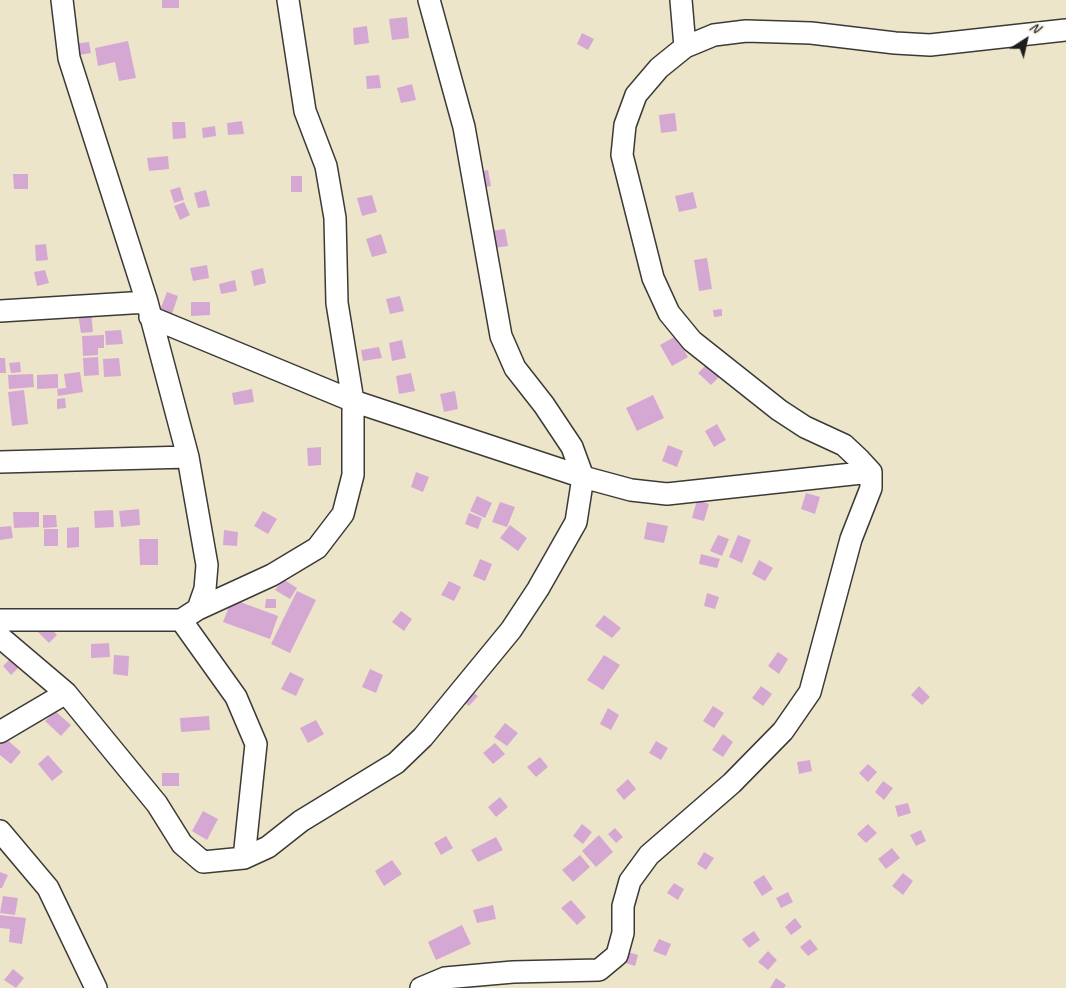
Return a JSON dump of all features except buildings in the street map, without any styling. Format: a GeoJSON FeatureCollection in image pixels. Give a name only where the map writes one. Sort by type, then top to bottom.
{"type":"FeatureCollection","features":[{"type":"Feature","properties":{"kind":"street"},"geometry":{"type":"LineString","coordinates":[[62,0],[69,58],[148,309],[188,458],[207,565],[205,589],[189,615]]}},
{"type":"Feature","properties":{"kind":"street"},"geometry":{"type":"LineString","coordinates":[[0,620],[189,615],[272,576],[317,548],[343,514],[353,475],[353,402],[337,303],[335,218],[326,166],[305,111],[288,0]]}},
{"type":"Feature","properties":{"kind":"street"},"geometry":{"type":"LineString","coordinates":[[0,637],[66,693],[157,804],[182,844],[203,862],[244,858],[268,847],[301,821],[396,763],[423,737],[512,630],[576,522],[583,477],[572,447],[544,405],[515,368],[501,336],[464,127],[429,0]]}},
{"type":"Feature","properties":{"kind":"street"},"geometry":{"type":"LineString","coordinates":[[681,0],[685,47]]}},
{"type":"Feature","properties":{"kind":"street"},"geometry":{"type":"LineString","coordinates":[[421,988],[445,978],[513,972],[599,970],[617,955],[623,933],[623,906],[630,881],[635,874],[649,855],[732,783],[783,731],[810,692],[852,539],[871,488],[871,472],[844,445],[805,427],[778,410],[692,341],[669,313],[653,278],[622,155],[625,125],[636,95],[659,68],[685,47],[714,34],[746,31],[811,32],[895,43],[930,45],[1066,30]]}},
{"type":"Feature","properties":{"kind":"street"},"geometry":{"type":"LineString","coordinates":[[0,311],[148,309],[353,402],[583,477],[631,490],[667,494],[871,472]]}},
{"type":"Feature","properties":{"kind":"street"},"geometry":{"type":"LineString","coordinates":[[0,462],[188,458]]}},
{"type":"Feature","properties":{"kind":"street"},"geometry":{"type":"LineString","coordinates":[[189,615],[236,697],[256,744],[244,858]]}},
{"type":"Feature","properties":{"kind":"street"},"geometry":{"type":"LineString","coordinates":[[0,732],[66,693]]}},
{"type":"Feature","properties":{"kind":"street"},"geometry":{"type":"LineString","coordinates":[[0,831],[48,888],[96,988]]}}]}
